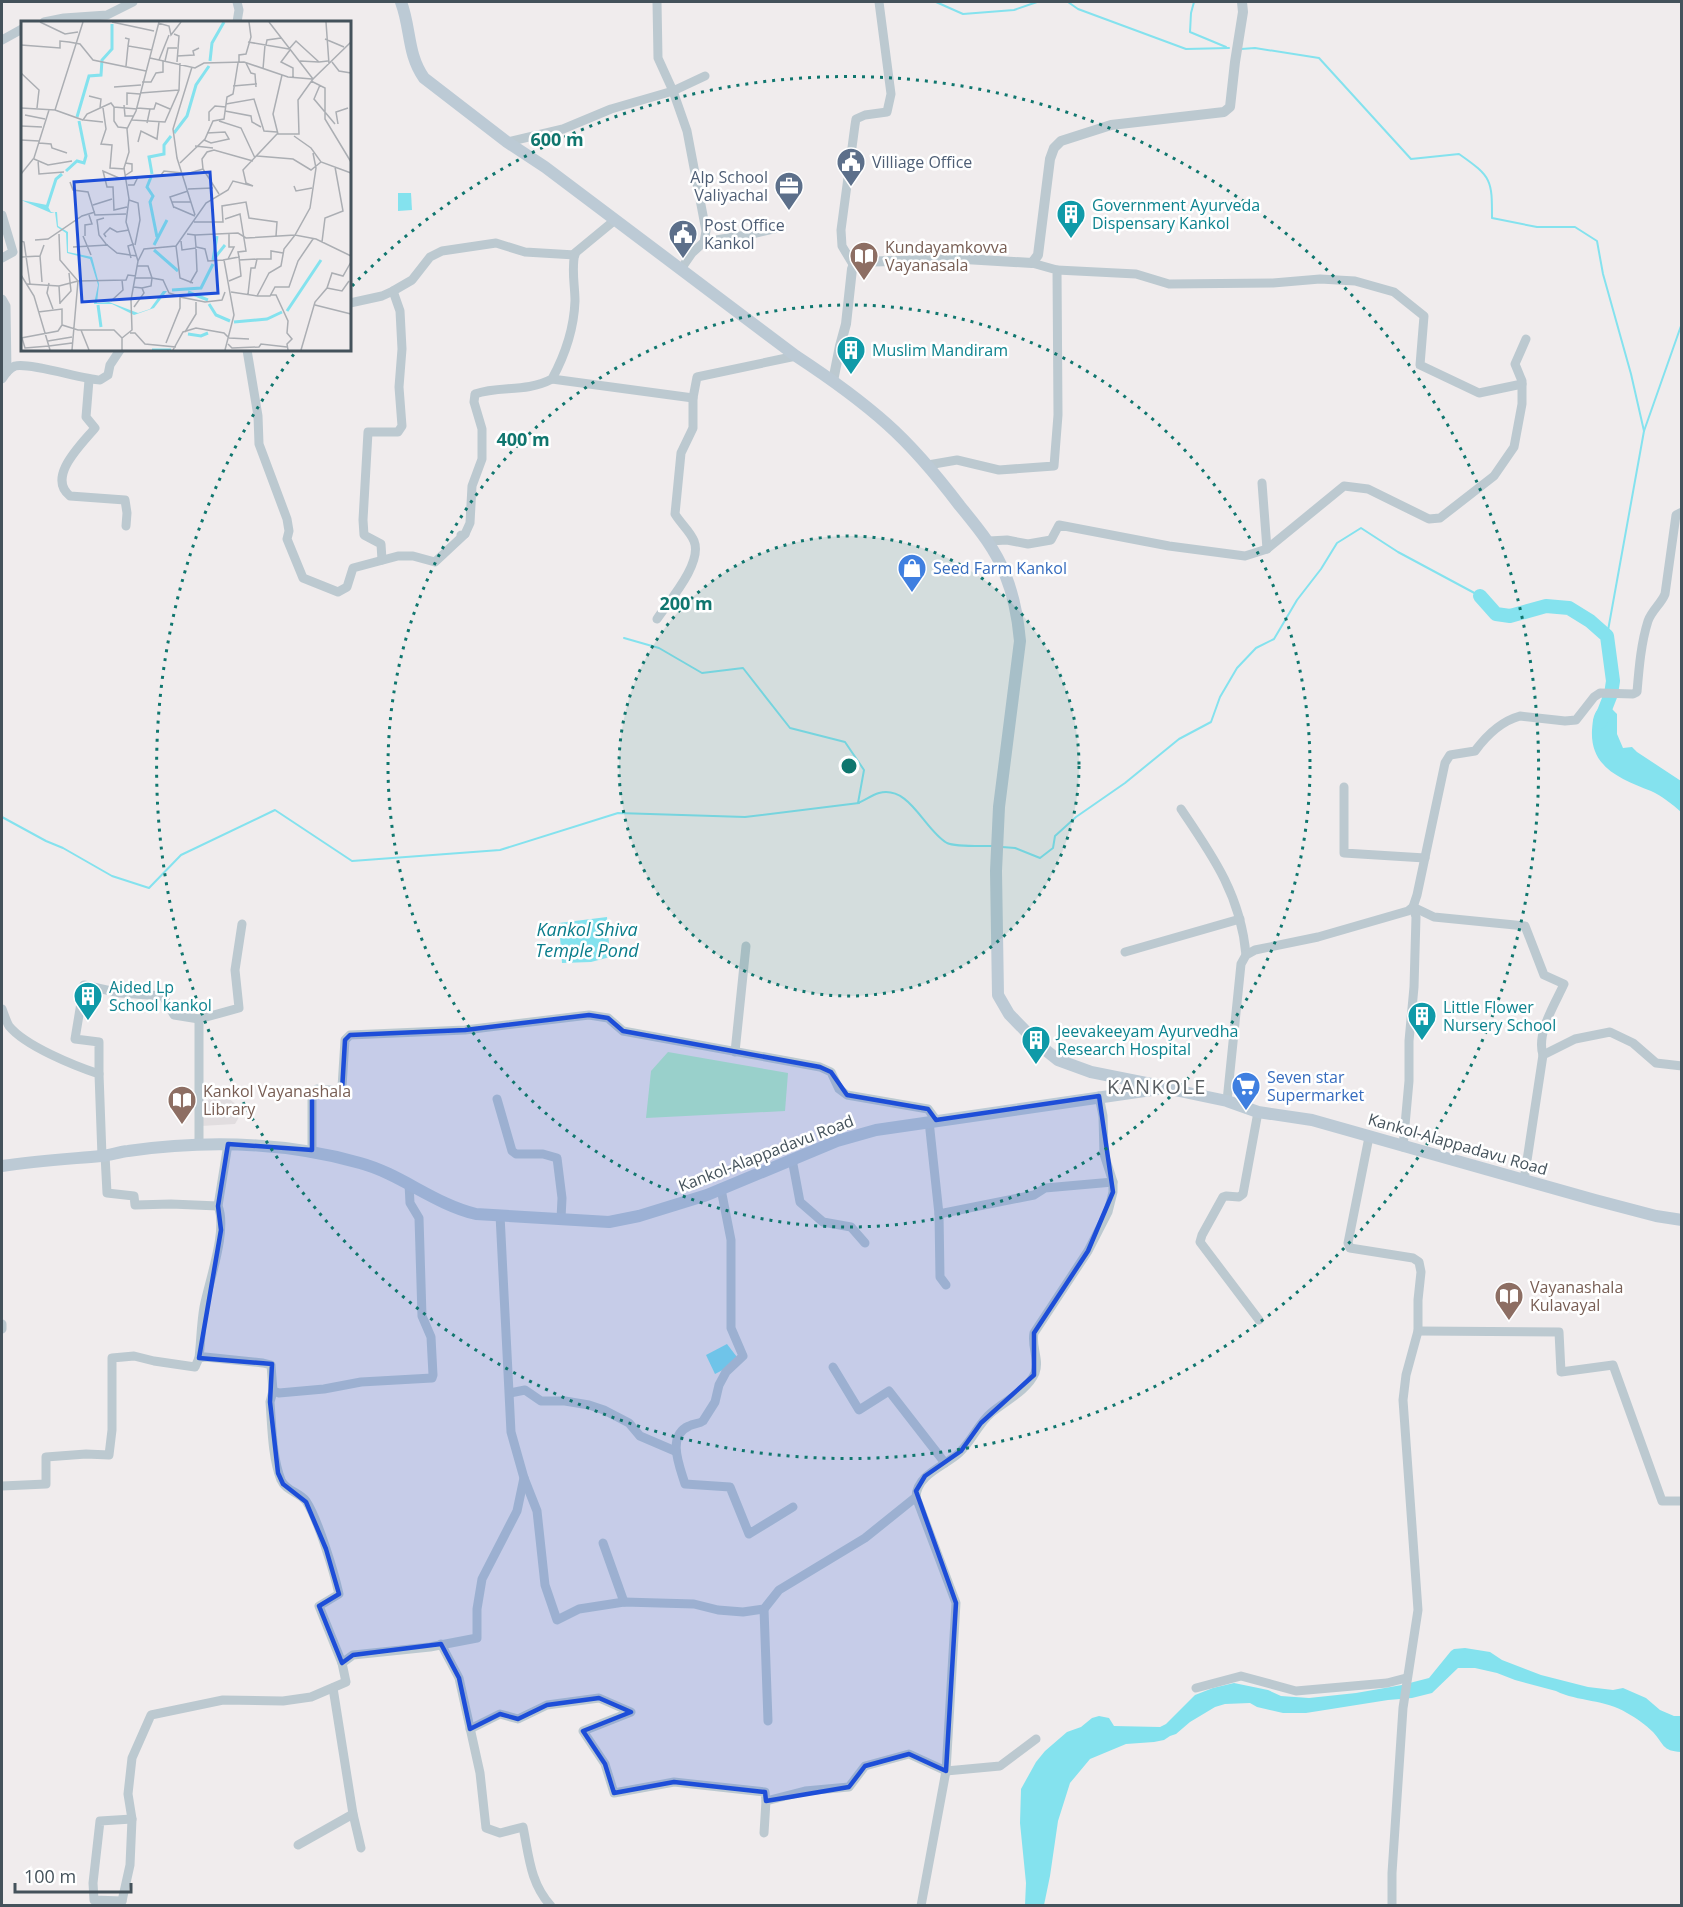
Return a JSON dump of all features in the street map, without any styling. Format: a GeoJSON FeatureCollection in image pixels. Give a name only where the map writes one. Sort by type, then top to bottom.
{"type":"FeatureCollection","features":[{"type":"Feature","properties":{"kind":"main road"},"geometry":{"type":"LineString","coordinates":[[401,2],[412,56],[424,78],[507,142],[545,167],[796,356],[833,381],[888,425],[928,465],[989,542],[1005,572],[1018,617],[1020,640],[1007,737],[998,832],[996,871],[998,995],[1009,1014],[1038,1044],[1058,1060],[1091,1072],[1166,1088]]}},
{"type":"Feature","properties":{"kind":"main road","name":"Kankol-Alappadavu Road"},"geometry":{"type":"LineString","coordinates":[[2,1166],[199,1145],[228,1144],[292,1148],[363,1163],[409,1184],[447,1206],[476,1214],[609,1222],[639,1216],[721,1189],[837,1141],[876,1130],[1166,1088],[1227,1101],[1258,1112],[1312,1120],[1656,1216],[1682,1220]]}},
{"type":"Feature","properties":{"kind":"street"},"geometry":{"type":"LineString","coordinates":[[49,21],[107,15],[133,2]]}},
{"type":"Feature","properties":{"kind":"street"},"geometry":{"type":"LineString","coordinates":[[237,2],[239,10],[237,21]]}},
{"type":"Feature","properties":{"kind":"street"},"geometry":{"type":"LineString","coordinates":[[657,2],[658,58],[687,131],[706,231],[704,242]]}},
{"type":"Feature","properties":{"kind":"street"},"geometry":{"type":"LineString","coordinates":[[854,266],[842,246],[841,230],[856,119],[865,115],[887,112],[891,94],[879,2]]}},
{"type":"Feature","properties":{"kind":"street"},"geometry":{"type":"LineString","coordinates":[[1032,263],[1038,255],[1050,159],[1054,148],[1061,141],[1112,125],[1224,112],[1230,107],[1243,12],[1242,2]]}},
{"type":"Feature","properties":{"kind":"street"},"geometry":{"type":"LineString","coordinates":[[2,40],[21,30]]}},
{"type":"Feature","properties":{"kind":"street"},"geometry":{"type":"LineString","coordinates":[[507,142],[563,129],[611,109],[673,91],[705,76]]}},
{"type":"Feature","properties":{"kind":"street"},"geometry":{"type":"LineString","coordinates":[[2,215],[13,252],[2,258]]}},
{"type":"Feature","properties":{"kind":"street"},"geometry":{"type":"LineString","coordinates":[[552,379],[568,342],[575,303],[574,255],[615,220]]}},
{"type":"Feature","properties":{"kind":"street"},"geometry":{"type":"LineString","coordinates":[[681,268],[704,242],[782,227]]}},
{"type":"Feature","properties":{"kind":"street"},"geometry":{"type":"LineString","coordinates":[[351,303],[382,296],[393,291],[412,280],[430,257],[442,251],[496,243],[525,252],[574,255]]}},
{"type":"Feature","properties":{"kind":"street"},"geometry":{"type":"LineString","coordinates":[[833,381],[846,324],[855,262],[965,259],[1032,263],[1057,270],[1136,274],[1168,284],[1355,280],[1395,292],[1424,316],[1420,365],[1479,393],[1522,384]]}},
{"type":"Feature","properties":{"kind":"street"},"geometry":{"type":"LineString","coordinates":[[928,465],[957,460],[999,470],[1054,466],[1058,415],[1057,270]]}},
{"type":"Feature","properties":{"kind":"street"},"geometry":{"type":"LineString","coordinates":[[381,560],[381,544],[364,534],[364,510],[368,432],[398,432],[402,426],[399,387],[402,348],[400,311],[393,291]]}},
{"type":"Feature","properties":{"kind":"street"},"geometry":{"type":"LineString","coordinates":[[2,299],[6,306],[4,375]]}},
{"type":"Feature","properties":{"kind":"street"},"geometry":{"type":"LineString","coordinates":[[989,542],[1007,540],[1028,544],[1051,540],[1059,525],[1221,555],[1245,556],[1267,549],[1344,486],[1368,489],[1430,519],[1440,518],[1494,476],[1514,447],[1522,404],[1522,384],[1515,364],[1526,339]]}},
{"type":"Feature","properties":{"kind":"street"},"geometry":{"type":"LineString","coordinates":[[4,375],[16,366],[33,367],[89,380],[100,380],[108,375],[111,364],[119,351]]}},
{"type":"Feature","properties":{"kind":"street"},"geometry":{"type":"LineString","coordinates":[[247,351],[258,416],[259,444],[287,519],[289,531],[287,539],[303,578],[338,592],[347,587],[353,568],[398,556],[413,556],[435,562],[465,534],[470,523],[472,486],[483,459],[482,429],[474,402],[475,394],[484,391],[518,389],[552,379],[693,398]]}},
{"type":"Feature","properties":{"kind":"street"},"geometry":{"type":"LineString","coordinates":[[657,619],[693,565],[696,553],[696,544],[691,534],[675,514],[681,453],[693,428],[693,398],[697,377],[796,356]]}},
{"type":"Feature","properties":{"kind":"street"},"geometry":{"type":"LineString","coordinates":[[89,380],[86,417],[95,428],[74,453],[64,469],[60,482],[63,491],[70,496],[125,500],[126,526]]}},
{"type":"Feature","properties":{"kind":"street"},"geometry":{"type":"LineString","coordinates":[[1262,483],[1267,549]]}},
{"type":"Feature","properties":{"kind":"street"},"geometry":{"type":"LineString","coordinates":[[1403,1147],[1414,987],[1416,917],[1413,907],[1445,763],[1450,755],[1475,751],[1486,737],[1513,718],[1520,716],[1564,721],[1576,720],[1594,697],[1600,693],[1633,694],[1637,692],[1648,621],[1654,608],[1663,601],[1676,515],[1682,512]]}},
{"type":"Feature","properties":{"kind":"street"},"geometry":{"type":"LineString","coordinates":[[453,539],[465,534]]}},
{"type":"Feature","properties":{"kind":"street"},"geometry":{"type":"LineString","coordinates":[[1344,787],[1344,853],[1425,858]]}},
{"type":"Feature","properties":{"kind":"street"},"geometry":{"type":"LineString","coordinates":[[1181,808],[1216,861],[1231,891],[1245,935],[1246,955]]}},
{"type":"Feature","properties":{"kind":"street"},"geometry":{"type":"LineString","coordinates":[[1227,1101],[1240,964],[1246,955],[1255,950],[1291,944],[1399,915],[1413,907]]}},
{"type":"Feature","properties":{"kind":"street"},"geometry":{"type":"LineString","coordinates":[[1413,907],[1434,916],[1525,926],[1544,975],[1564,984],[1547,1022],[1540,1045],[1543,1055],[1524,1180]]}},
{"type":"Feature","properties":{"kind":"street"},"geometry":{"type":"LineString","coordinates":[[1125,952],[1240,919]]}},
{"type":"Feature","properties":{"kind":"street"},"geometry":{"type":"LineString","coordinates":[[218,1206],[135,1205],[134,1196],[108,1193],[103,1155],[99,1042],[75,1040],[84,985],[120,993],[163,996],[174,1015],[199,1019],[239,1008],[235,970],[242,924]]}},
{"type":"Feature","properties":{"kind":"street"},"geometry":{"type":"LineString","coordinates":[[735,1052],[746,946]]}},
{"type":"Feature","properties":{"kind":"street"},"geometry":{"type":"LineString","coordinates":[[2,1009],[9,1025],[23,1039],[74,1065],[99,1074]]}},
{"type":"Feature","properties":{"kind":"street"},"geometry":{"type":"LineString","coordinates":[[312,1151],[312,1093],[318,1089],[340,1091],[345,1040],[350,1035],[465,1030],[589,1015],[608,1018],[623,1031],[820,1067],[831,1072],[838,1089],[846,1095],[928,1109],[933,1121],[939,1214],[940,1277],[946,1285]]}},
{"type":"Feature","properties":{"kind":"street"},"geometry":{"type":"LineString","coordinates":[[199,1019],[199,1145]]}},
{"type":"Feature","properties":{"kind":"street"},"geometry":{"type":"LineString","coordinates":[[1543,1055],[1575,1039],[1610,1032],[1634,1043],[1656,1063],[1682,1066]]}},
{"type":"Feature","properties":{"kind":"street"},"geometry":{"type":"LineString","coordinates":[[921,1905],[946,1771],[956,1603],[916,1497],[916,1491],[926,1476],[961,1451],[981,1423],[1028,1384],[1034,1374],[1037,1365],[1032,1341],[1034,1333],[1088,1251],[1108,1212],[1113,1192],[1113,1182],[1104,1154],[1103,1116],[1099,1096]]}},
{"type":"Feature","properties":{"kind":"street"},"geometry":{"type":"LineString","coordinates":[[497,1099],[512,1151],[516,1154],[543,1154],[557,1158],[561,1183],[561,1220]]}},
{"type":"Feature","properties":{"kind":"street"},"geometry":{"type":"LineString","coordinates":[[1258,1112],[1243,1194],[1239,1197],[1223,1197],[1200,1242],[1259,1320]]}},
{"type":"Feature","properties":{"kind":"street"},"geometry":{"type":"LineString","coordinates":[[1369,1137],[1348,1243],[1350,1248],[1413,1258],[1419,1262],[1421,1272],[1418,1331],[1406,1375],[1403,1400],[1418,1610],[1406,1678],[1392,1905]]}},
{"type":"Feature","properties":{"kind":"street"},"geometry":{"type":"LineString","coordinates":[[2,1486],[46,1484],[46,1457],[109,1455],[112,1430],[112,1358],[134,1356],[195,1367],[199,1358],[204,1309],[220,1230],[221,1214],[218,1206],[228,1144]]}},
{"type":"Feature","properties":{"kind":"street"},"geometry":{"type":"LineString","coordinates":[[792,1159],[800,1202],[823,1222],[851,1227],[866,1243]]}},
{"type":"Feature","properties":{"kind":"street"},"geometry":{"type":"LineString","coordinates":[[939,1214],[1034,1195],[1045,1188],[1113,1182]]}},
{"type":"Feature","properties":{"kind":"street"},"geometry":{"type":"LineString","coordinates":[[273,1391],[288,1393],[361,1382],[432,1378],[431,1337],[422,1316],[419,1218],[410,1203],[409,1184]]}},
{"type":"Feature","properties":{"kind":"street"},"geometry":{"type":"LineString","coordinates":[[721,1189],[731,1240],[731,1328],[743,1356],[726,1372],[719,1385],[715,1402],[703,1421],[690,1425],[681,1434],[675,1451],[685,1484],[730,1487],[749,1534],[794,1507]]}},
{"type":"Feature","properties":{"kind":"street"},"geometry":{"type":"LineString","coordinates":[[500,1215],[511,1432],[524,1478],[537,1511],[545,1585],[557,1620],[579,1609],[624,1602],[694,1604],[718,1610],[743,1612],[764,1609],[780,1590],[865,1538],[916,1497]]}},
{"type":"Feature","properties":{"kind":"street"},"geometry":{"type":"LineString","coordinates":[[2,1324],[2,1329]]}},
{"type":"Feature","properties":{"kind":"street"},"geometry":{"type":"LineString","coordinates":[[1418,1331],[1559,1332],[1561,1372],[1613,1365],[1662,1501],[1682,1501]]}},
{"type":"Feature","properties":{"kind":"street"},"geometry":{"type":"LineString","coordinates":[[132,1819],[100,1821],[93,1883],[94,1900],[121,1903],[130,1865],[132,1819],[128,1794],[132,1758],[151,1715],[223,1700],[283,1701],[311,1697],[346,1682],[342,1663],[319,1606],[339,1594],[326,1549],[306,1502],[299,1494],[283,1484],[278,1473],[270,1401],[273,1391],[271,1365],[199,1358]]}},
{"type":"Feature","properties":{"kind":"street"},"geometry":{"type":"LineString","coordinates":[[833,1367],[859,1410],[889,1391],[945,1463]]}},
{"type":"Feature","properties":{"kind":"street"},"geometry":{"type":"LineString","coordinates":[[510,1393],[525,1390],[541,1401],[565,1401],[589,1405],[629,1423],[640,1436],[675,1451]]}},
{"type":"Feature","properties":{"kind":"street"},"geometry":{"type":"LineString","coordinates":[[342,1663],[353,1655],[477,1638],[477,1608],[482,1580],[517,1511],[524,1478]]}},
{"type":"Feature","properties":{"kind":"street"},"geometry":{"type":"LineString","coordinates":[[603,1543],[624,1602]]}},
{"type":"Feature","properties":{"kind":"street"},"geometry":{"type":"LineString","coordinates":[[764,1609],[768,1721]]}},
{"type":"Feature","properties":{"kind":"street"},"geometry":{"type":"LineString","coordinates":[[441,1644],[459,1678],[480,1773],[486,1828],[500,1833],[523,1827],[534,1881],[543,1897],[551,1905]]}},
{"type":"Feature","properties":{"kind":"street"},"geometry":{"type":"LineString","coordinates":[[1196,1688],[1241,1676],[1296,1690],[1387,1683],[1406,1678]]}},
{"type":"Feature","properties":{"kind":"street"},"geometry":{"type":"LineString","coordinates":[[333,1688],[353,1815],[361,1848]]}},
{"type":"Feature","properties":{"kind":"street"},"geometry":{"type":"LineString","coordinates":[[470,1729],[500,1714],[518,1719],[547,1705],[599,1698],[631,1712],[583,1731],[605,1764],[614,1793],[674,1782],[765,1792],[764,1833]]}},
{"type":"Feature","properties":{"kind":"street"},"geometry":{"type":"LineString","coordinates":[[766,1801],[805,1791],[849,1786],[865,1766],[909,1754],[946,1771],[1000,1766],[1036,1739]]}},
{"type":"Feature","properties":{"kind":"street"},"geometry":{"type":"LineString","coordinates":[[298,1845],[353,1815]]}},
{"type":"Feature","properties":{"kind":"highlighted area"},"geometry":{"type":"Polygon","coordinates":[[[589,1015],[608,1018],[623,1031],[820,1067],[831,1072],[847,1095],[928,1109],[936,1120],[1099,1096],[1113,1192],[1088,1251],[1034,1333],[1034,1375],[981,1423],[961,1451],[925,1476],[916,1491],[956,1603],[946,1771],[909,1754],[865,1766],[849,1787],[766,1801],[765,1792],[674,1782],[614,1793],[605,1764],[583,1731],[631,1712],[599,1698],[547,1705],[518,1719],[500,1714],[470,1729],[459,1678],[441,1644],[353,1655],[342,1663],[319,1606],[339,1594],[326,1549],[306,1502],[283,1484],[278,1473],[270,1402],[272,1364],[199,1358],[221,1230],[218,1206],[228,1144],[312,1150],[312,1093],[342,1091],[345,1040],[350,1035],[465,1030],[589,1015]]]}},
{"type":"Feature","properties":{"kind":"shaded area"},"geometry":{"type":"Polygon","coordinates":[[[223,1094],[243,1110],[235,1124],[201,1126],[201,1109],[213,1095],[223,1094]]]}},
{"type":"Feature","properties":{"kind":"green space"},"geometry":{"type":"Polygon","coordinates":[[[668,1052],[788,1073],[785,1111],[646,1118],[651,1071],[668,1052]]]}},
{"type":"Feature","properties":{"kind":"water"},"geometry":{"type":"Polygon","coordinates":[[[398,193],[411,193],[412,210],[398,211],[398,193]]]}},
{"type":"Feature","properties":{"kind":"water"},"geometry":{"type":"Polygon","coordinates":[[[1602,706],[1612,709],[1617,714],[1617,734],[1623,748],[1632,747],[1681,781],[1681,812],[1659,795],[1629,782],[1602,763],[1596,754],[1592,730],[1595,713],[1602,706]]]}},
{"type":"Feature","properties":{"kind":"water","name":"Kankol Shiva Temple Pond"},"geometry":{"type":"Polygon","coordinates":[[[607,917],[610,957],[591,962],[562,963],[559,923],[607,917]]]}},
{"type":"Feature","properties":{"kind":"water"},"geometry":{"type":"Polygon","coordinates":[[[727,1344],[740,1361],[715,1374],[706,1355],[727,1344]]]}},
{"type":"Feature","properties":{"kind":"water"},"geometry":{"type":"Polygon","coordinates":[[[1465,1648],[1490,1652],[1502,1660],[1541,1675],[1588,1687],[1613,1690],[1623,1688],[1646,1698],[1660,1710],[1674,1716],[1681,1716],[1681,1752],[1664,1746],[1653,1732],[1619,1708],[1564,1695],[1475,1668],[1458,1668],[1432,1693],[1412,1698],[1306,1713],[1283,1713],[1250,1703],[1225,1704],[1215,1707],[1164,1740],[1126,1744],[1090,1759],[1070,1783],[1058,1821],[1044,1905],[1025,1905],[1026,1883],[1020,1823],[1021,1789],[1036,1762],[1067,1732],[1099,1716],[1109,1718],[1114,1726],[1160,1727],[1166,1724],[1195,1695],[1234,1683],[1268,1690],[1281,1696],[1309,1698],[1402,1685],[1429,1678],[1451,1651],[1465,1648]]]}},
{"type":"Feature","properties":{"kind":"waterway"},"geometry":{"type":"LineString","coordinates":[[936,2],[963,14],[1014,10],[1037,2]]}},
{"type":"Feature","properties":{"kind":"waterway"},"geometry":{"type":"LineString","coordinates":[[1068,2],[1078,9],[1186,49],[1229,48]]}},
{"type":"Feature","properties":{"kind":"waterway"},"geometry":{"type":"LineString","coordinates":[[1194,2],[1190,32],[1226,47]]}},
{"type":"Feature","properties":{"kind":"waterway"},"geometry":{"type":"LineString","coordinates":[[1241,49],[1255,48],[1319,58],[1411,159],[1459,154],[1478,168],[1488,180],[1490,187],[1492,218],[1537,227],[1575,227],[1597,241],[1603,274],[1631,374],[1644,431],[1607,636]]}},
{"type":"Feature","properties":{"kind":"waterway"},"geometry":{"type":"LineString","coordinates":[[1644,431],[1682,323]]}},
{"type":"Feature","properties":{"kind":"waterway"},"geometry":{"type":"LineString","coordinates":[[1002,847],[1015,848],[1040,858],[1053,848],[1055,836],[1076,817],[1125,783],[1179,739],[1211,722],[1220,697],[1237,668],[1256,648],[1274,639],[1297,600],[1321,569],[1337,543],[1361,528],[1398,552],[1480,596]]}},
{"type":"Feature","properties":{"kind":"waterway"},"geometry":{"type":"LineString","coordinates":[[1480,596],[1496,614],[1510,616],[1546,606],[1569,608],[1590,621],[1607,636],[1613,681],[1611,694],[1600,722]]}},
{"type":"Feature","properties":{"kind":"waterway"},"geometry":{"type":"LineString","coordinates":[[624,638],[659,648],[702,673],[743,668],[790,728],[845,742],[864,770],[858,803]]}},
{"type":"Feature","properties":{"kind":"waterway"},"geometry":{"type":"LineString","coordinates":[[858,803],[879,793],[890,792],[908,802],[931,829],[947,843],[963,846],[993,846]]}},
{"type":"Feature","properties":{"kind":"waterway"},"geometry":{"type":"LineString","coordinates":[[2,817],[112,876],[149,888],[181,855],[275,810],[352,861],[500,850],[618,813],[745,817],[859,803]]}},
{"type":"Feature","properties":{"kind":"place","name":"Villiage Office"},"geometry":{"type":"Point","coordinates":[851,188]}},
{"type":"Feature","properties":{"kind":"place","name":"Alp School Valiyachal"},"geometry":{"type":"Point","coordinates":[789,212]}},
{"type":"Feature","properties":{"kind":"place","name":"Government Ayurveda Dispensary Kankol"},"geometry":{"type":"Point","coordinates":[1071,240]}},
{"type":"Feature","properties":{"kind":"place","name":"Post Office Kankol"},"geometry":{"type":"Point","coordinates":[683,260]}},
{"type":"Feature","properties":{"kind":"place","name":"Kundayamkovva Vayanasala"},"geometry":{"type":"Point","coordinates":[864,282]}},
{"type":"Feature","properties":{"kind":"place","name":"Muslim Mandiram"},"geometry":{"type":"Point","coordinates":[851,376]}},
{"type":"Feature","properties":{"kind":"place","name":"Seed Farm Kankol"},"geometry":{"type":"Point","coordinates":[912,594]}},
{"type":"Feature","properties":{"kind":"place","name":"Aided Lp School kankol"},"geometry":{"type":"Point","coordinates":[88,1022]}},
{"type":"Feature","properties":{"kind":"place","name":"Little Flower Nursery School"},"geometry":{"type":"Point","coordinates":[1422,1042]}},
{"type":"Feature","properties":{"kind":"place","name":"Jeevakeeyam Ayurvedha Research Hospital"},"geometry":{"type":"Point","coordinates":[1036,1066]}},
{"type":"Feature","properties":{"kind":"place","name":"Seven star Supermarket"},"geometry":{"type":"Point","coordinates":[1246,1112]}},
{"type":"Feature","properties":{"kind":"place","name":"Kankol Vayanashala Library"},"geometry":{"type":"Point","coordinates":[182,1126]}},
{"type":"Feature","properties":{"kind":"place","name":"Vayanashala Kulavayal"},"geometry":{"type":"Point","coordinates":[1509,1322]}},
{"type":"Feature","properties":{"kind":"district","name":"KANKOLE"},"geometry":{"type":"Point","coordinates":[1157,1087]}}]}
